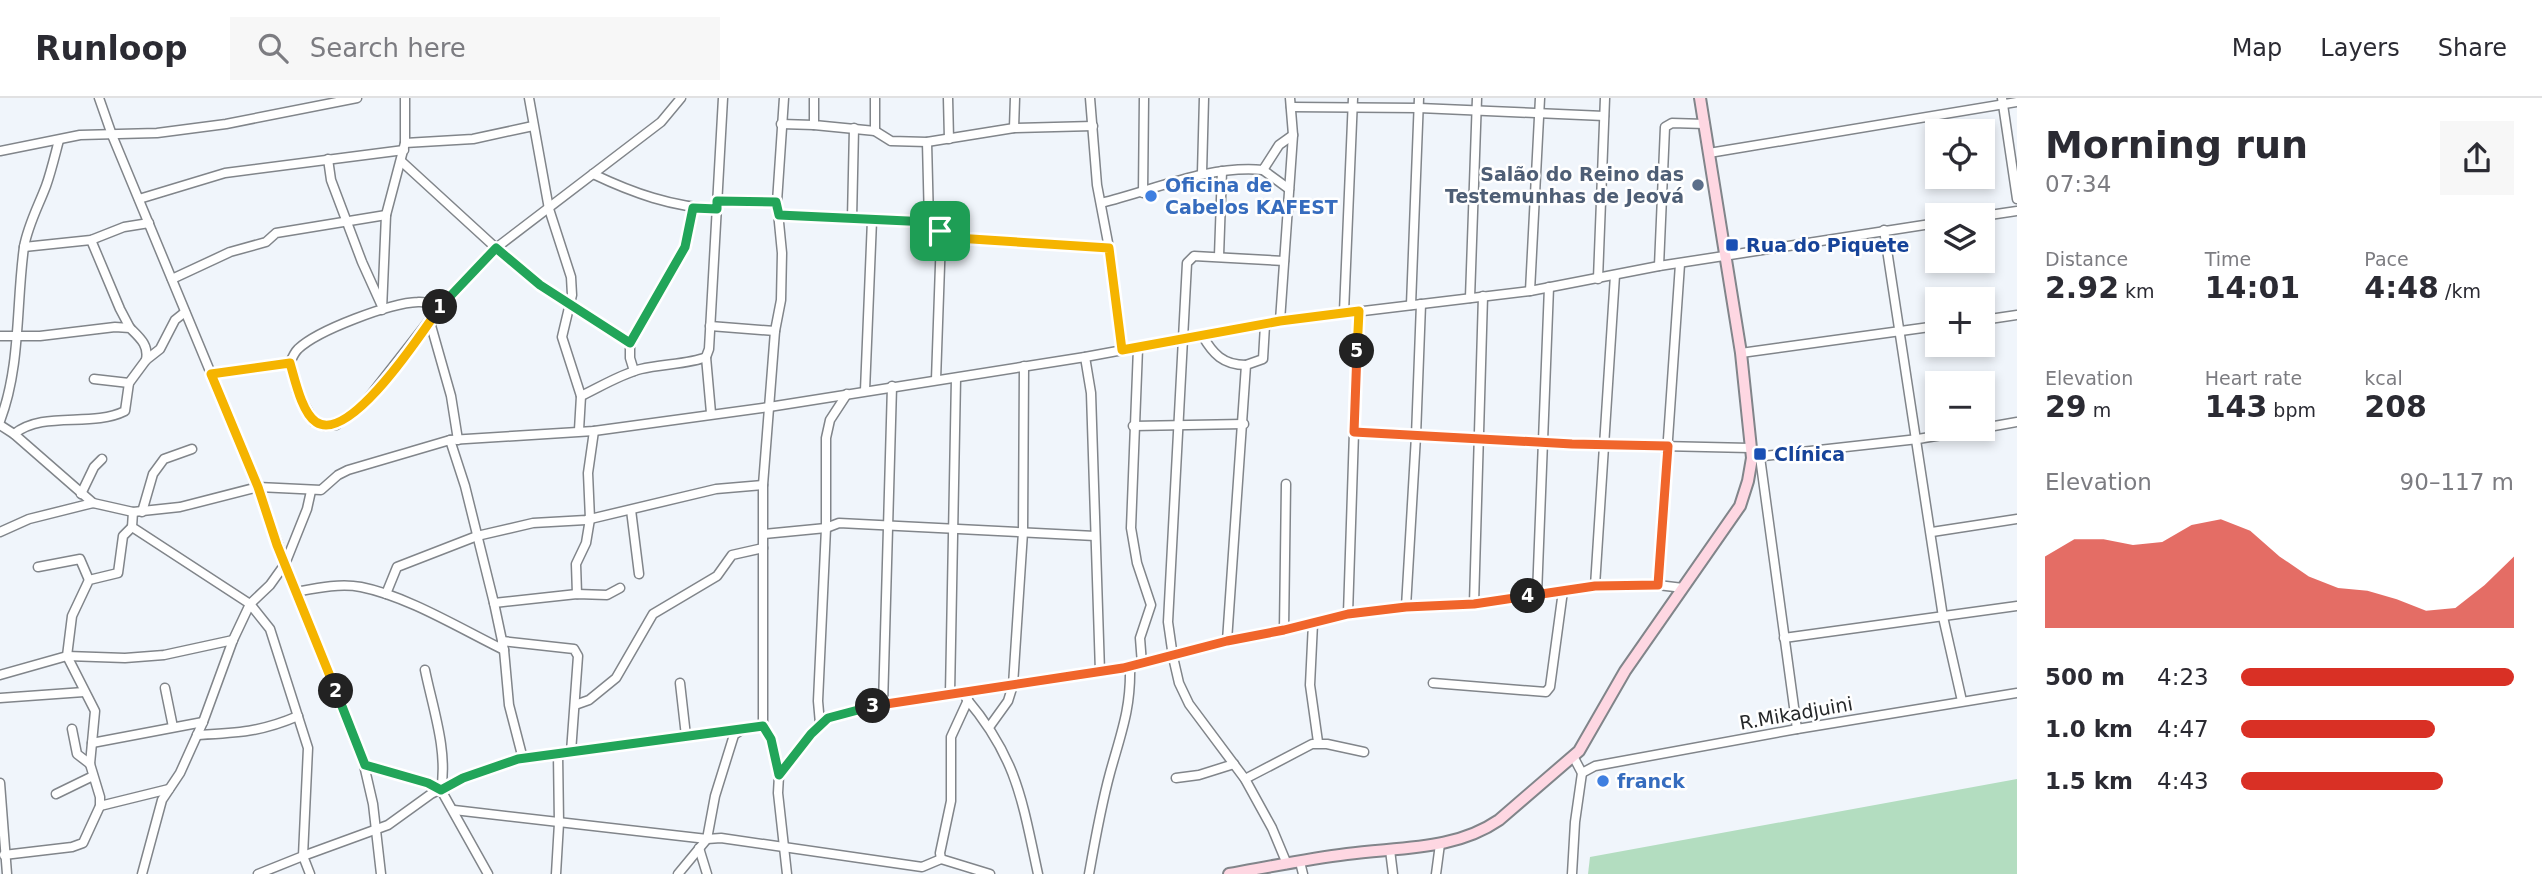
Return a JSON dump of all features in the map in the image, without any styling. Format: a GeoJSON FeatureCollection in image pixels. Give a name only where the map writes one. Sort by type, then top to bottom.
{"type":"FeatureCollection","features":[{"type":"Feature","properties":{"kind":"street"},"geometry":{"type":"LineString","coordinates":[[99,98],[138,199],[258,487],[285,564],[365,765],[373,804],[380,874]]}},
{"type":"Feature","properties":{"kind":"street"},"geometry":{"type":"LineString","coordinates":[[0,151],[94,133],[157,133],[226,124],[357,98]]}},
{"type":"Feature","properties":{"kind":"street"},"geometry":{"type":"LineString","coordinates":[[382,308],[386,215],[405,147],[405,98]]}},
{"type":"Feature","properties":{"kind":"street"},"geometry":{"type":"LineString","coordinates":[[529,98],[549,209],[555,233],[569,267],[572,286],[562,337],[581,396],[579,430]]}},
{"type":"Feature","properties":{"kind":"street"},"geometry":{"type":"LineString","coordinates":[[439,308],[426,302],[416,302],[382,308],[313,339],[298,349],[290,363],[297,391],[314,422],[324,426],[336,425],[363,405],[439,308],[496,248],[660,122],[681,98]]}},
{"type":"Feature","properties":{"kind":"street"},"geometry":{"type":"LineString","coordinates":[[711,413],[706,357],[709,349],[723,98]]}},
{"type":"Feature","properties":{"kind":"street"},"geometry":{"type":"LineString","coordinates":[[784,98],[776,202],[782,273],[781,300],[775,331],[764,485],[763,726],[771,739],[779,775],[778,793],[787,874]]}},
{"type":"Feature","properties":{"kind":"street"},"geometry":{"type":"LineString","coordinates":[[814,98],[814,125]]}},
{"type":"Feature","properties":{"kind":"street"},"geometry":{"type":"LineString","coordinates":[[875,98],[875,131]]}},
{"type":"Feature","properties":{"kind":"street"},"geometry":{"type":"LineString","coordinates":[[948,98],[949,139]]}},
{"type":"Feature","properties":{"kind":"street"},"geometry":{"type":"LineString","coordinates":[[1014,128],[1015,98]]}},
{"type":"Feature","properties":{"kind":"street"},"geometry":{"type":"LineString","coordinates":[[1090,98],[1097,185],[1109,248],[1122,350]]}},
{"type":"Feature","properties":{"kind":"street"},"geometry":{"type":"LineString","coordinates":[[1143,193],[1144,98]]}},
{"type":"Feature","properties":{"kind":"street"},"geometry":{"type":"LineString","coordinates":[[1202,173],[1204,98]]}},
{"type":"Feature","properties":{"kind":"street"},"geometry":{"type":"LineString","coordinates":[[1284,98],[1291,101],[1353,102],[1477,112],[1604,117]]}},
{"type":"Feature","properties":{"kind":"street"},"geometry":{"type":"LineString","coordinates":[[1410,305],[1419,98]]}},
{"type":"Feature","properties":{"kind":"street"},"geometry":{"type":"LineString","coordinates":[[1470,298],[1477,98]]}},
{"type":"Feature","properties":{"kind":"street"},"geometry":{"type":"LineString","coordinates":[[1530,291],[1540,98]]}},
{"type":"Feature","properties":{"kind":"street"},"geometry":{"type":"LineString","coordinates":[[1598,279],[1605,98]]}},
{"type":"Feature","properties":{"kind":"street"},"geometry":{"type":"LineString","coordinates":[[1700,98],[1797,729]]}},
{"type":"Feature","properties":{"kind":"street"},"geometry":{"type":"LineString","coordinates":[[1280,321],[1293,135],[1291,101]]}},
{"type":"Feature","properties":{"kind":"street"},"geometry":{"type":"LineString","coordinates":[[1709,153],[2002,101],[2017,102]]}},
{"type":"Feature","properties":{"kind":"street"},"geometry":{"type":"LineString","coordinates":[[2002,101],[2017,199]]}},
{"type":"Feature","properties":{"kind":"street"},"geometry":{"type":"LineString","coordinates":[[1344,312],[1353,102]]}},
{"type":"Feature","properties":{"kind":"street"},"geometry":{"type":"LineString","coordinates":[[1659,266],[1665,127],[1672,123],[1705,124]]}},
{"type":"Feature","properties":{"kind":"street"},"geometry":{"type":"LineString","coordinates":[[782,124],[854,128],[875,131],[891,141],[927,142],[1014,128],[1093,126]]}},
{"type":"Feature","properties":{"kind":"street"},"geometry":{"type":"LineString","coordinates":[[138,199],[225,173],[473,139],[533,126]]}},
{"type":"Feature","properties":{"kind":"street"},"geometry":{"type":"LineString","coordinates":[[852,219],[854,128]]}},
{"type":"Feature","properties":{"kind":"street"},"geometry":{"type":"LineString","coordinates":[[1263,170],[1279,145],[1293,135]]}},
{"type":"Feature","properties":{"kind":"street"},"geometry":{"type":"LineString","coordinates":[[59,140],[24,247],[7,404],[0,423],[93,503]]}},
{"type":"Feature","properties":{"kind":"street"},"geometry":{"type":"LineString","coordinates":[[927,142],[929,222]]}},
{"type":"Feature","properties":{"kind":"street"},"geometry":{"type":"LineString","coordinates":[[328,159],[331,180],[382,308]]}},
{"type":"Feature","properties":{"kind":"street"},"geometry":{"type":"LineString","coordinates":[[401,161],[540,285],[630,343]]}},
{"type":"Feature","properties":{"kind":"street"},"geometry":{"type":"LineString","coordinates":[[1101,203],[1143,193],[1202,173],[1242,168],[1263,170],[1289,190]]}},
{"type":"Feature","properties":{"kind":"street"},"geometry":{"type":"LineString","coordinates":[[1219,256],[1222,171]]}},
{"type":"Feature","properties":{"kind":"street"},"geometry":{"type":"LineString","coordinates":[[593,174],[637,194],[693,208],[776,202]]}},
{"type":"Feature","properties":{"kind":"street"},"geometry":{"type":"LineString","coordinates":[[634,371],[630,358],[630,343],[685,247],[693,208]]}},
{"type":"Feature","properties":{"kind":"street"},"geometry":{"type":"LineString","coordinates":[[1995,214],[2017,211]]}},
{"type":"Feature","properties":{"kind":"street"},"geometry":{"type":"LineString","coordinates":[[172,279],[230,252],[266,242],[276,233],[386,215]]}},
{"type":"Feature","properties":{"kind":"street"},"geometry":{"type":"LineString","coordinates":[[779,215],[929,222],[936,226],[941,237],[936,380]]}},
{"type":"Feature","properties":{"kind":"street"},"geometry":{"type":"LineString","coordinates":[[865,391],[872,220]]}},
{"type":"Feature","properties":{"kind":"street"},"geometry":{"type":"LineString","coordinates":[[24,247],[91,240],[124,227],[149,222]]}},
{"type":"Feature","properties":{"kind":"street"},"geometry":{"type":"LineString","coordinates":[[0,532],[29,519],[93,503],[138,512],[180,507],[258,487],[311,491],[327,488],[338,475],[348,470],[454,440],[594,431],[769,407],[1085,357],[1280,321],[1530,291],[1659,266],[1925,225]]}},
{"type":"Feature","properties":{"kind":"street"},"geometry":{"type":"LineString","coordinates":[[1884,230],[1943,617],[1962,701]]}},
{"type":"Feature","properties":{"kind":"street"},"geometry":{"type":"LineString","coordinates":[[941,237],[1109,248]]}},
{"type":"Feature","properties":{"kind":"street"},"geometry":{"type":"LineString","coordinates":[[91,240],[120,309],[130,328],[145,344],[146,360]]}},
{"type":"Feature","properties":{"kind":"street"},"geometry":{"type":"LineString","coordinates":[[1284,261],[1194,256],[1187,263],[1168,622],[1173,657],[1189,704],[1245,779],[1272,828],[1287,864]]}},
{"type":"Feature","properties":{"kind":"street"},"geometry":{"type":"LineString","coordinates":[[1658,585],[1680,264]]}},
{"type":"Feature","properties":{"kind":"street"},"geometry":{"type":"LineString","coordinates":[[1595,586],[1615,275]]}},
{"type":"Feature","properties":{"kind":"street"},"geometry":{"type":"LineString","coordinates":[[1537,595],[1549,287]]}},
{"type":"Feature","properties":{"kind":"street"},"geometry":{"type":"LineString","coordinates":[[1474,604],[1483,296]]}},
{"type":"Feature","properties":{"kind":"street"},"geometry":{"type":"LineString","coordinates":[[1406,607],[1421,304]]}},
{"type":"Feature","properties":{"kind":"street"},"geometry":{"type":"LineString","coordinates":[[1348,614],[1359,311]]}},
{"type":"Feature","properties":{"kind":"street"},"geometry":{"type":"LineString","coordinates":[[14,434],[25,428],[50,422],[115,416],[125,411],[130,383],[146,360],[160,349],[175,320],[185,312]]}},
{"type":"Feature","properties":{"kind":"street"},"geometry":{"type":"LineString","coordinates":[[1995,318],[2017,315]]}},
{"type":"Feature","properties":{"kind":"street"},"geometry":{"type":"LineString","coordinates":[[430,322],[451,396],[454,440],[494,603],[503,646],[509,705],[523,758]]}},
{"type":"Feature","properties":{"kind":"street"},"geometry":{"type":"LineString","coordinates":[[1202,335],[1211,351],[1220,359],[1233,365],[1246,365],[1263,359],[1265,325]]}},
{"type":"Feature","properties":{"kind":"street"},"geometry":{"type":"LineString","coordinates":[[710,326],[775,331]]}},
{"type":"Feature","properties":{"kind":"street"},"geometry":{"type":"LineString","coordinates":[[0,336],[71,334],[115,327],[130,328]]}},
{"type":"Feature","properties":{"kind":"street"},"geometry":{"type":"LineString","coordinates":[[1741,354],[1925,328]]}},
{"type":"Feature","properties":{"kind":"street"},"geometry":{"type":"LineString","coordinates":[[1138,348],[1133,426],[1131,540],[1151,605],[1140,638],[1142,664]]}},
{"type":"Feature","properties":{"kind":"street"},"geometry":{"type":"LineString","coordinates":[[581,396],[634,371],[706,357]]}},
{"type":"Feature","properties":{"kind":"street"},"geometry":{"type":"LineString","coordinates":[[1085,357],[1091,393],[1100,672]]}},
{"type":"Feature","properties":{"kind":"street"},"geometry":{"type":"LineString","coordinates":[[211,374],[290,363]]}},
{"type":"Feature","properties":{"kind":"street"},"geometry":{"type":"LineString","coordinates":[[1227,641],[1246,365]]}},
{"type":"Feature","properties":{"kind":"street"},"geometry":{"type":"LineString","coordinates":[[990,726],[1008,701],[1013,685],[1023,532],[1024,366]]}},
{"type":"Feature","properties":{"kind":"street"},"geometry":{"type":"LineString","coordinates":[[950,694],[956,378]]}},
{"type":"Feature","properties":{"kind":"street"},"geometry":{"type":"LineString","coordinates":[[94,379],[130,383]]}},
{"type":"Feature","properties":{"kind":"street"},"geometry":{"type":"LineString","coordinates":[[883,705],[892,386]]}},
{"type":"Feature","properties":{"kind":"street"},"geometry":{"type":"LineString","coordinates":[[820,724],[818,701],[826,528],[826,438],[830,420],[847,394]]}},
{"type":"Feature","properties":{"kind":"street"},"geometry":{"type":"LineString","coordinates":[[1995,426],[2017,422]]}},
{"type":"Feature","properties":{"kind":"street"},"geometry":{"type":"LineString","coordinates":[[1133,426],[1244,424]]}},
{"type":"Feature","properties":{"kind":"street"},"geometry":{"type":"LineString","coordinates":[[577,594],[576,564],[586,543],[590,519],[588,473],[594,431]]}},
{"type":"Feature","properties":{"kind":"street"},"geometry":{"type":"LineString","coordinates":[[1354,432],[1543,443],[1668,446],[1754,454],[1925,438]]}},
{"type":"Feature","properties":{"kind":"street"},"geometry":{"type":"LineString","coordinates":[[89,580],[118,573],[123,536],[132,527],[153,474],[164,459],[192,449]]}},
{"type":"Feature","properties":{"kind":"street"},"geometry":{"type":"LineString","coordinates":[[1229,874],[1348,853],[1440,844],[1487,828],[1574,758],[1625,671],[1740,506],[1754,454]]}},
{"type":"Feature","properties":{"kind":"street"},"geometry":{"type":"LineString","coordinates":[[81,494],[94,467],[102,459]]}},
{"type":"Feature","properties":{"kind":"street"},"geometry":{"type":"LineString","coordinates":[[1284,630],[1286,484]]}},
{"type":"Feature","properties":{"kind":"street"},"geometry":{"type":"LineString","coordinates":[[386,594],[397,567],[477,536],[533,523],[590,519],[716,489],[764,485]]}},
{"type":"Feature","properties":{"kind":"street"},"geometry":{"type":"LineString","coordinates":[[142,874],[162,800],[180,773],[203,722],[233,640],[250,604],[270,585],[285,564],[307,509],[311,491]]}},
{"type":"Feature","properties":{"kind":"street"},"geometry":{"type":"LineString","coordinates":[[631,510],[639,574]]}},
{"type":"Feature","properties":{"kind":"street"},"geometry":{"type":"LineString","coordinates":[[1932,532],[2017,520]]}},
{"type":"Feature","properties":{"kind":"street"},"geometry":{"type":"LineString","coordinates":[[764,534],[826,528],[839,523],[1096,536]]}},
{"type":"Feature","properties":{"kind":"street"},"geometry":{"type":"LineString","coordinates":[[132,527],[250,604],[270,629],[308,748],[303,856],[310,874]]}},
{"type":"Feature","properties":{"kind":"street"},"geometry":{"type":"LineString","coordinates":[[575,705],[589,699],[616,678],[653,614],[717,576],[732,555],[763,548]]}},
{"type":"Feature","properties":{"kind":"street"},"geometry":{"type":"LineString","coordinates":[[5,855],[72,847],[83,843],[100,806],[90,764],[95,711],[67,656],[72,616],[89,580],[80,559],[38,567]]}},
{"type":"Feature","properties":{"kind":"street"},"geometry":{"type":"LineString","coordinates":[[779,775],[820,724],[828,718],[883,705],[1130,667],[1227,641],[1348,614],[1406,607],[1474,604],[1595,586],[1658,585],[1682,588]]}},
{"type":"Feature","properties":{"kind":"street"},"geometry":{"type":"LineString","coordinates":[[296,592],[321,587],[359,587],[386,594],[503,646],[574,649],[578,656],[571,752]]}},
{"type":"Feature","properties":{"kind":"street"},"geometry":{"type":"LineString","coordinates":[[494,603],[577,594],[607,595],[620,589]]}},
{"type":"Feature","properties":{"kind":"street"},"geometry":{"type":"LineString","coordinates":[[1433,683],[1546,692],[1550,687],[1563,592]]}},
{"type":"Feature","properties":{"kind":"street"},"geometry":{"type":"LineString","coordinates":[[1151,605],[1169,607]]}},
{"type":"Feature","properties":{"kind":"street"},"geometry":{"type":"LineString","coordinates":[[1784,638],[2017,606]]}},
{"type":"Feature","properties":{"kind":"street"},"geometry":{"type":"LineString","coordinates":[[1313,623],[1310,685],[1318,743]]}},
{"type":"Feature","properties":{"kind":"street"},"geometry":{"type":"LineString","coordinates":[[0,675],[67,656],[124,658],[164,655],[233,640]]}},
{"type":"Feature","properties":{"kind":"street"},"geometry":{"type":"LineString","coordinates":[[1089,874],[1110,773],[1127,719],[1131,694],[1130,667]]}},
{"type":"Feature","properties":{"kind":"street"},"geometry":{"type":"LineString","coordinates":[[425,670],[441,746],[441,790]]}},
{"type":"Feature","properties":{"kind":"street"},"geometry":{"type":"LineString","coordinates":[[680,683],[686,736]]}},
{"type":"Feature","properties":{"kind":"street"},"geometry":{"type":"LineString","coordinates":[[165,688],[173,727]]}},
{"type":"Feature","properties":{"kind":"street"},"geometry":{"type":"LineString","coordinates":[[0,698],[84,692]]}},
{"type":"Feature","properties":{"kind":"street"},"geometry":{"type":"LineString","coordinates":[[962,693],[990,726],[1014,774],[1038,874]]}},
{"type":"Feature","properties":{"kind":"street","name":"R.Mikadjuini"},"geometry":{"type":"LineString","coordinates":[[1582,773],[1595,766],[2017,693]]}},
{"type":"Feature","properties":{"kind":"street"},"geometry":{"type":"LineString","coordinates":[[941,859],[952,786],[951,737],[968,700]]}},
{"type":"Feature","properties":{"kind":"street"},"geometry":{"type":"LineString","coordinates":[[197,735],[250,732],[275,726],[298,716]]}},
{"type":"Feature","properties":{"kind":"street"},"geometry":{"type":"LineString","coordinates":[[92,743],[203,722]]}},
{"type":"Feature","properties":{"kind":"street"},"geometry":{"type":"LineString","coordinates":[[258,874],[388,825],[431,794],[463,778],[523,758],[763,726]]}},
{"type":"Feature","properties":{"kind":"street"},"geometry":{"type":"LineString","coordinates":[[678,874],[706,839],[715,796],[734,735],[746,727]]}},
{"type":"Feature","properties":{"kind":"street"},"geometry":{"type":"LineString","coordinates":[[72,729],[77,754],[90,764]]}},
{"type":"Feature","properties":{"kind":"street"},"geometry":{"type":"LineString","coordinates":[[1245,779],[1318,743],[1364,752]]}},
{"type":"Feature","properties":{"kind":"street"},"geometry":{"type":"LineString","coordinates":[[556,874],[559,823],[558,754]]}},
{"type":"Feature","properties":{"kind":"street"},"geometry":{"type":"LineString","coordinates":[[1572,874],[1575,822],[1582,773],[1574,758]]}},
{"type":"Feature","properties":{"kind":"street"},"geometry":{"type":"LineString","coordinates":[[1176,778],[1199,775],[1234,764]]}},
{"type":"Feature","properties":{"kind":"street"},"geometry":{"type":"LineString","coordinates":[[365,765],[428,783],[441,790],[488,874]]}},
{"type":"Feature","properties":{"kind":"street"},"geometry":{"type":"LineString","coordinates":[[56,794],[93,776]]}},
{"type":"Feature","properties":{"kind":"street"},"geometry":{"type":"LineString","coordinates":[[0,783],[7,874]]}},
{"type":"Feature","properties":{"kind":"street"},"geometry":{"type":"LineString","coordinates":[[100,806],[169,789]]}},
{"type":"Feature","properties":{"kind":"street"},"geometry":{"type":"LineString","coordinates":[[454,810],[706,839],[721,838],[922,867],[941,859],[990,874]]}},
{"type":"Feature","properties":{"kind":"street"},"geometry":{"type":"LineString","coordinates":[[1436,874],[1440,844]]}},
{"type":"Feature","properties":{"kind":"street"},"geometry":{"type":"LineString","coordinates":[[699,848],[707,874]]}},
{"type":"Feature","properties":{"kind":"street"},"geometry":{"type":"LineString","coordinates":[[1390,850],[1393,874]]}},
{"type":"Feature","properties":{"kind":"street"},"geometry":{"type":"LineString","coordinates":[[1300,862],[1303,874]]}},
{"type":"Feature","properties":{"kind":"green space"},"geometry":{"type":"Polygon","coordinates":[[[2017,779],[2017,874],[1588,874],[1590,857],[2017,779]]]}},
{"type":"Feature","properties":{"kind":"place","name":"Salão do Reino das Testemunhas de Jeová"},"geometry":{"type":"Point","coordinates":[1698,185]}},
{"type":"Feature","properties":{"kind":"place","name":"Oficina de Cabelos KAFEST"},"geometry":{"type":"Point","coordinates":[1151,196]}},
{"type":"Feature","properties":{"kind":"place","name":"Rua do Piquete"},"geometry":{"type":"Point","coordinates":[1732,245]}},
{"type":"Feature","properties":{"kind":"place","name":"Clínica"},"geometry":{"type":"Point","coordinates":[1760,454]}},
{"type":"Feature","properties":{"kind":"place","name":"franck"},"geometry":{"type":"Point","coordinates":[1603,781]}},
{"type":"Feature","properties":{"kind":"route"},"geometry":{"type":"LineString","coordinates":[[717,201],[776,202],[779,215],[929,222],[940,231],[941,237],[1109,248],[1122,350],[1280,321],[1359,311],[1354,432],[1572,444],[1668,446],[1658,585],[1583,587],[1474,604],[1406,607],[1348,614],[1123,668],[873,706],[828,718],[811,734],[779,775],[771,739],[763,726],[518,759],[463,778],[441,790],[428,783],[365,765],[277,545],[258,487],[211,374],[290,363],[297,391],[314,422],[324,426],[336,425],[363,405],[376,391],[439,308],[496,248],[540,285],[630,343],[685,247],[693,208],[717,209],[717,201]]}}]}
